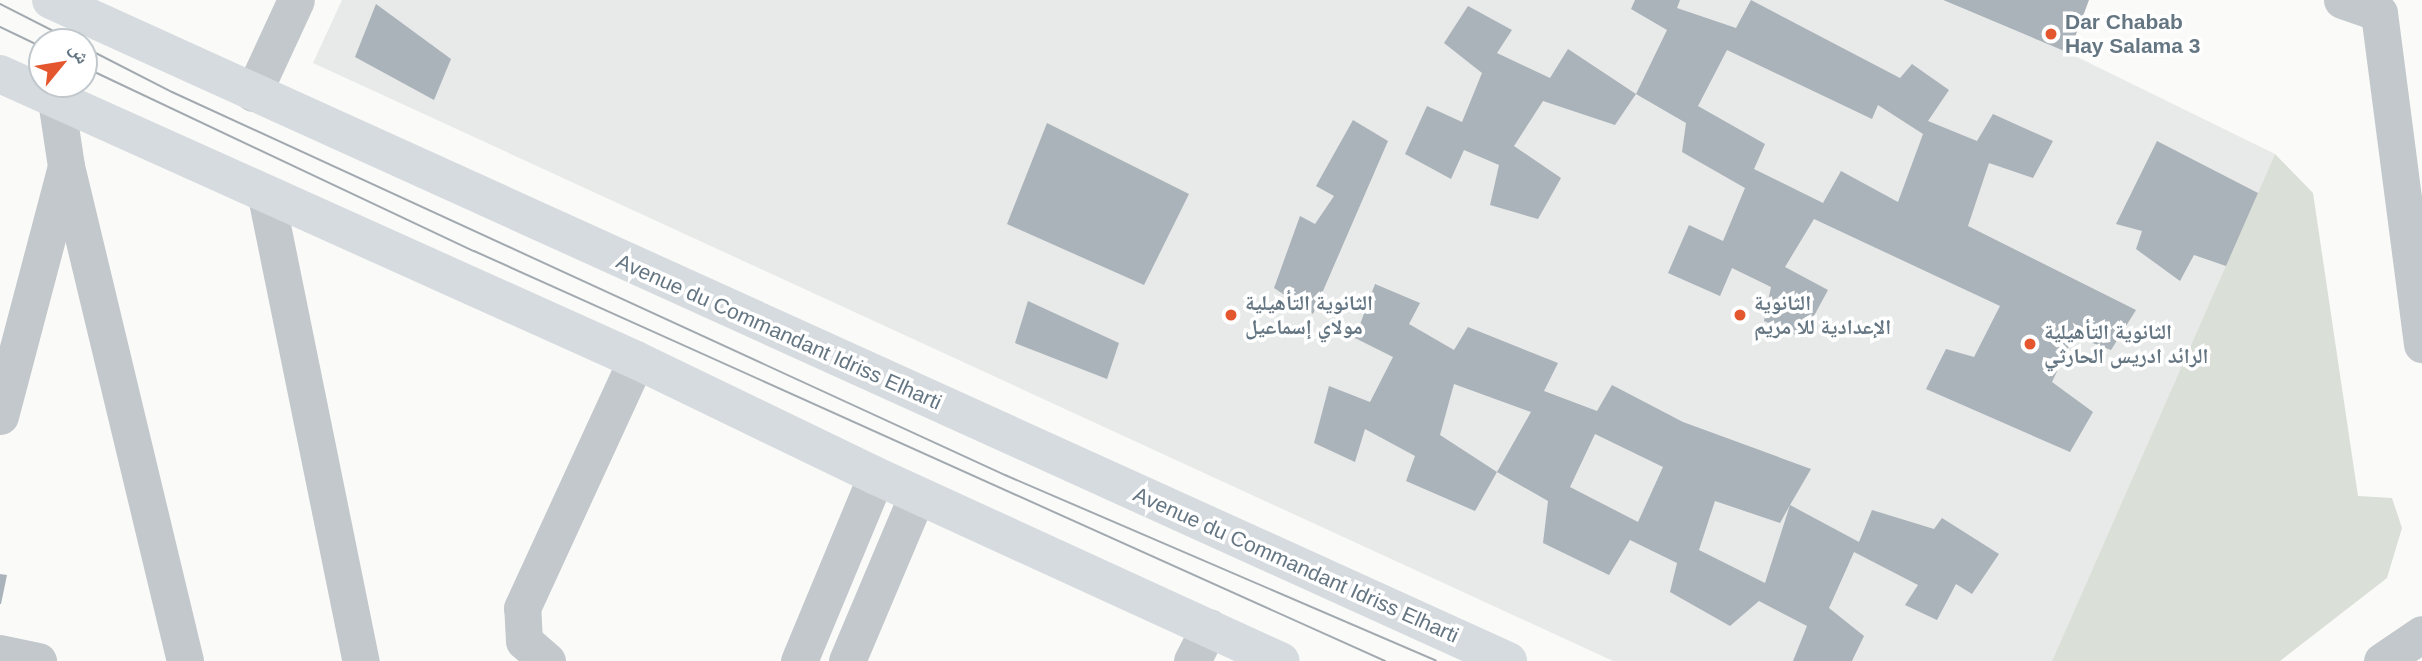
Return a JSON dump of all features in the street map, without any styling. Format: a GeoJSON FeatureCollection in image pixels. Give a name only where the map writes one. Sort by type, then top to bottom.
{"type":"FeatureCollection","features":[{"type":"Feature","properties":{"kind":"main road","name":"Avenue du Commandant Idriss Elharti"},"geometry":{"type":"LineString","coordinates":[[51,0],[1508,661]]}},
{"type":"Feature","properties":{"kind":"main road"},"geometry":{"type":"LineString","coordinates":[[0,74],[266,196],[636,360],[876,476],[1281,661]]}},
{"type":"Feature","properties":{"kind":"street"},"geometry":{"type":"LineString","coordinates":[[253,93],[296,0]]}},
{"type":"Feature","properties":{"kind":"street"},"geometry":{"type":"LineString","coordinates":[[2342,0],[2388,7],[2422,344]]}},
{"type":"Feature","properties":{"kind":"street"},"geometry":{"type":"LineString","coordinates":[[56,100],[66,166],[185,661]]}},
{"type":"Feature","properties":{"kind":"street"},"geometry":{"type":"LineString","coordinates":[[0,416],[66,166]]}},
{"type":"Feature","properties":{"kind":"street"},"geometry":{"type":"LineString","coordinates":[[266,196],[361,661]]}},
{"type":"Feature","properties":{"kind":"street"},"geometry":{"type":"LineString","coordinates":[[547,661],[524,641],[522,608],[636,360]]}},
{"type":"Feature","properties":{"kind":"street"},"geometry":{"type":"LineString","coordinates":[[799,661],[876,476]]}},
{"type":"Feature","properties":{"kind":"street"},"geometry":{"type":"LineString","coordinates":[[847,661],[918,495]]}},
{"type":"Feature","properties":{"kind":"street"},"geometry":{"type":"LineString","coordinates":[[1192,661],[1209,627]]}},
{"type":"Feature","properties":{"kind":"street"},"geometry":{"type":"LineString","coordinates":[[2382,661],[2422,634]]}},
{"type":"Feature","properties":{"kind":"street"},"geometry":{"type":"LineString","coordinates":[[0,653],[38,661]]}},
{"type":"Feature","properties":{"kind":"shaded area"},"geometry":{"type":"Polygon","coordinates":[[[342,0],[1942,0],[2069,53],[2275,154],[2052,661],[1613,661],[313,63],[342,0]]]}},
{"type":"Feature","properties":{"kind":"shaded area"},"geometry":{"type":"Polygon","coordinates":[[[2275,154],[2313,193],[2358,496],[2392,498],[2402,528],[2387,578],[2280,661],[2052,661],[2275,154]]]}},
{"type":"Feature","properties":{"kind":"building"},"geometry":{"type":"Polygon","coordinates":[[[1635,0],[1680,0],[1677,8],[1736,28],[1751,0],[1900,78],[1912,64],[1949,90],[1928,121],[1977,141],[1993,114],[2053,141],[2033,178],[1989,163],[1968,226],[2136,310],[2111,350],[2074,336],[2052,382],[2093,412],[2070,452],[1926,389],[1946,349],[1974,357],[2000,306],[1814,219],[1785,267],[1828,290],[1802,338],[1764,321],[1771,287],[1732,268],[1720,296],[1668,273],[1689,225],[1723,241],[1745,188],[1682,152],[1686,123],[1636,94],[1667,30],[1631,9],[1635,0]],[[1727,50],[1698,106],[1765,144],[1754,169],[1823,203],[1841,171],[1898,202],[1923,134],[1878,105],[1872,119],[1727,50]]]}},
{"type":"Feature","properties":{"kind":"building","name":"Dar Chabab Hay Salama 3"},"geometry":{"type":"Polygon","coordinates":[[[1943,0],[2089,0],[2069,53],[1943,0]]]}},
{"type":"Feature","properties":{"kind":"building"},"geometry":{"type":"Polygon","coordinates":[[[376,4],[451,59],[434,100],[355,57],[376,4]]]}},
{"type":"Feature","properties":{"kind":"building"},"geometry":{"type":"Polygon","coordinates":[[[1468,6],[1512,30],[1497,53],[1550,78],[1568,49],[1636,94],[1615,125],[1543,101],[1514,146],[1561,178],[1538,219],[1490,205],[1499,165],[1464,150],[1451,179],[1405,154],[1427,106],[1462,122],[1482,73],[1444,43],[1468,6]]]}},
{"type":"Feature","properties":{"kind":"building"},"geometry":{"type":"Polygon","coordinates":[[[1353,120],[1388,141],[1313,314],[1274,288],[1300,216],[1315,224],[1334,196],[1316,186],[1353,120]]]}},
{"type":"Feature","properties":{"kind":"building"},"geometry":{"type":"Polygon","coordinates":[[[1047,123],[1189,194],[1144,285],[1007,224],[1047,123]]]}},
{"type":"Feature","properties":{"kind":"building"},"geometry":{"type":"Polygon","coordinates":[[[2157,141],[2258,193],[2226,266],[2194,255],[2180,281],[2136,249],[2142,231],[2116,224],[2157,141]]]}},
{"type":"Feature","properties":{"kind":"building"},"geometry":{"type":"Polygon","coordinates":[[[1375,284],[1420,303],[1409,324],[1454,350],[1468,327],[1558,363],[1544,391],[1597,411],[1612,385],[1683,422],[1811,469],[1790,505],[1859,542],[1872,510],[1934,529],[1942,518],[1999,554],[1972,594],[1956,584],[1937,620],[1905,605],[1918,585],[1854,552],[1829,608],[1864,636],[1852,661],[1793,661],[1807,626],[1759,601],[1730,626],[1670,592],[1677,563],[1630,540],[1609,575],[1543,543],[1548,501],[1497,472],[1475,511],[1406,481],[1415,456],[1365,429],[1355,462],[1314,443],[1329,386],[1370,402],[1393,357],[1355,338],[1375,284]],[[1454,384],[1440,435],[1497,472],[1531,412],[1454,384]],[[1595,434],[1570,487],[1638,522],[1663,467],[1595,434]],[[1715,501],[1699,550],[1765,583],[1790,505],[1780,523],[1715,501]]]}},
{"type":"Feature","properties":{"kind":"building"},"geometry":{"type":"Polygon","coordinates":[[[1028,301],[1119,343],[1107,379],[1015,343],[1028,301]]]}},
{"type":"Feature","properties":{"kind":"building"},"geometry":{"type":"Polygon","coordinates":[[[0,574],[7,575],[1,604],[0,604],[0,574]]]}},
{"type":"Feature","properties":{"kind":"tram line"},"geometry":{"type":"LineString","coordinates":[[0,4],[47,28]]}},
{"type":"Feature","properties":{"kind":"tram line"},"geometry":{"type":"LineString","coordinates":[[0,27],[28,40]]}},
{"type":"Feature","properties":{"kind":"tram line"},"geometry":{"type":"LineString","coordinates":[[98,54],[172,92],[1005,475],[1436,661]]}},
{"type":"Feature","properties":{"kind":"tram line"},"geometry":{"type":"LineString","coordinates":[[98,74],[474,251],[1385,661]]}},
{"type":"Feature","properties":{"kind":"place","name":"Dar Chabab Hay Salama 3"},"geometry":{"type":"Point","coordinates":[2051,34]}},
{"type":"Feature","properties":{"kind":"place","name":"الثانوية التأهيلية مولاي إسماعيل"},"geometry":{"type":"Point","coordinates":[1231,315]}},
{"type":"Feature","properties":{"kind":"place","name":"الثانوية الإعدادية للا مريم"},"geometry":{"type":"Point","coordinates":[1740,315]}},
{"type":"Feature","properties":{"kind":"place","name":"الثانوية التأهيلية الرائد ادريس الحارثي"},"geometry":{"type":"Point","coordinates":[2030,344]}}]}
